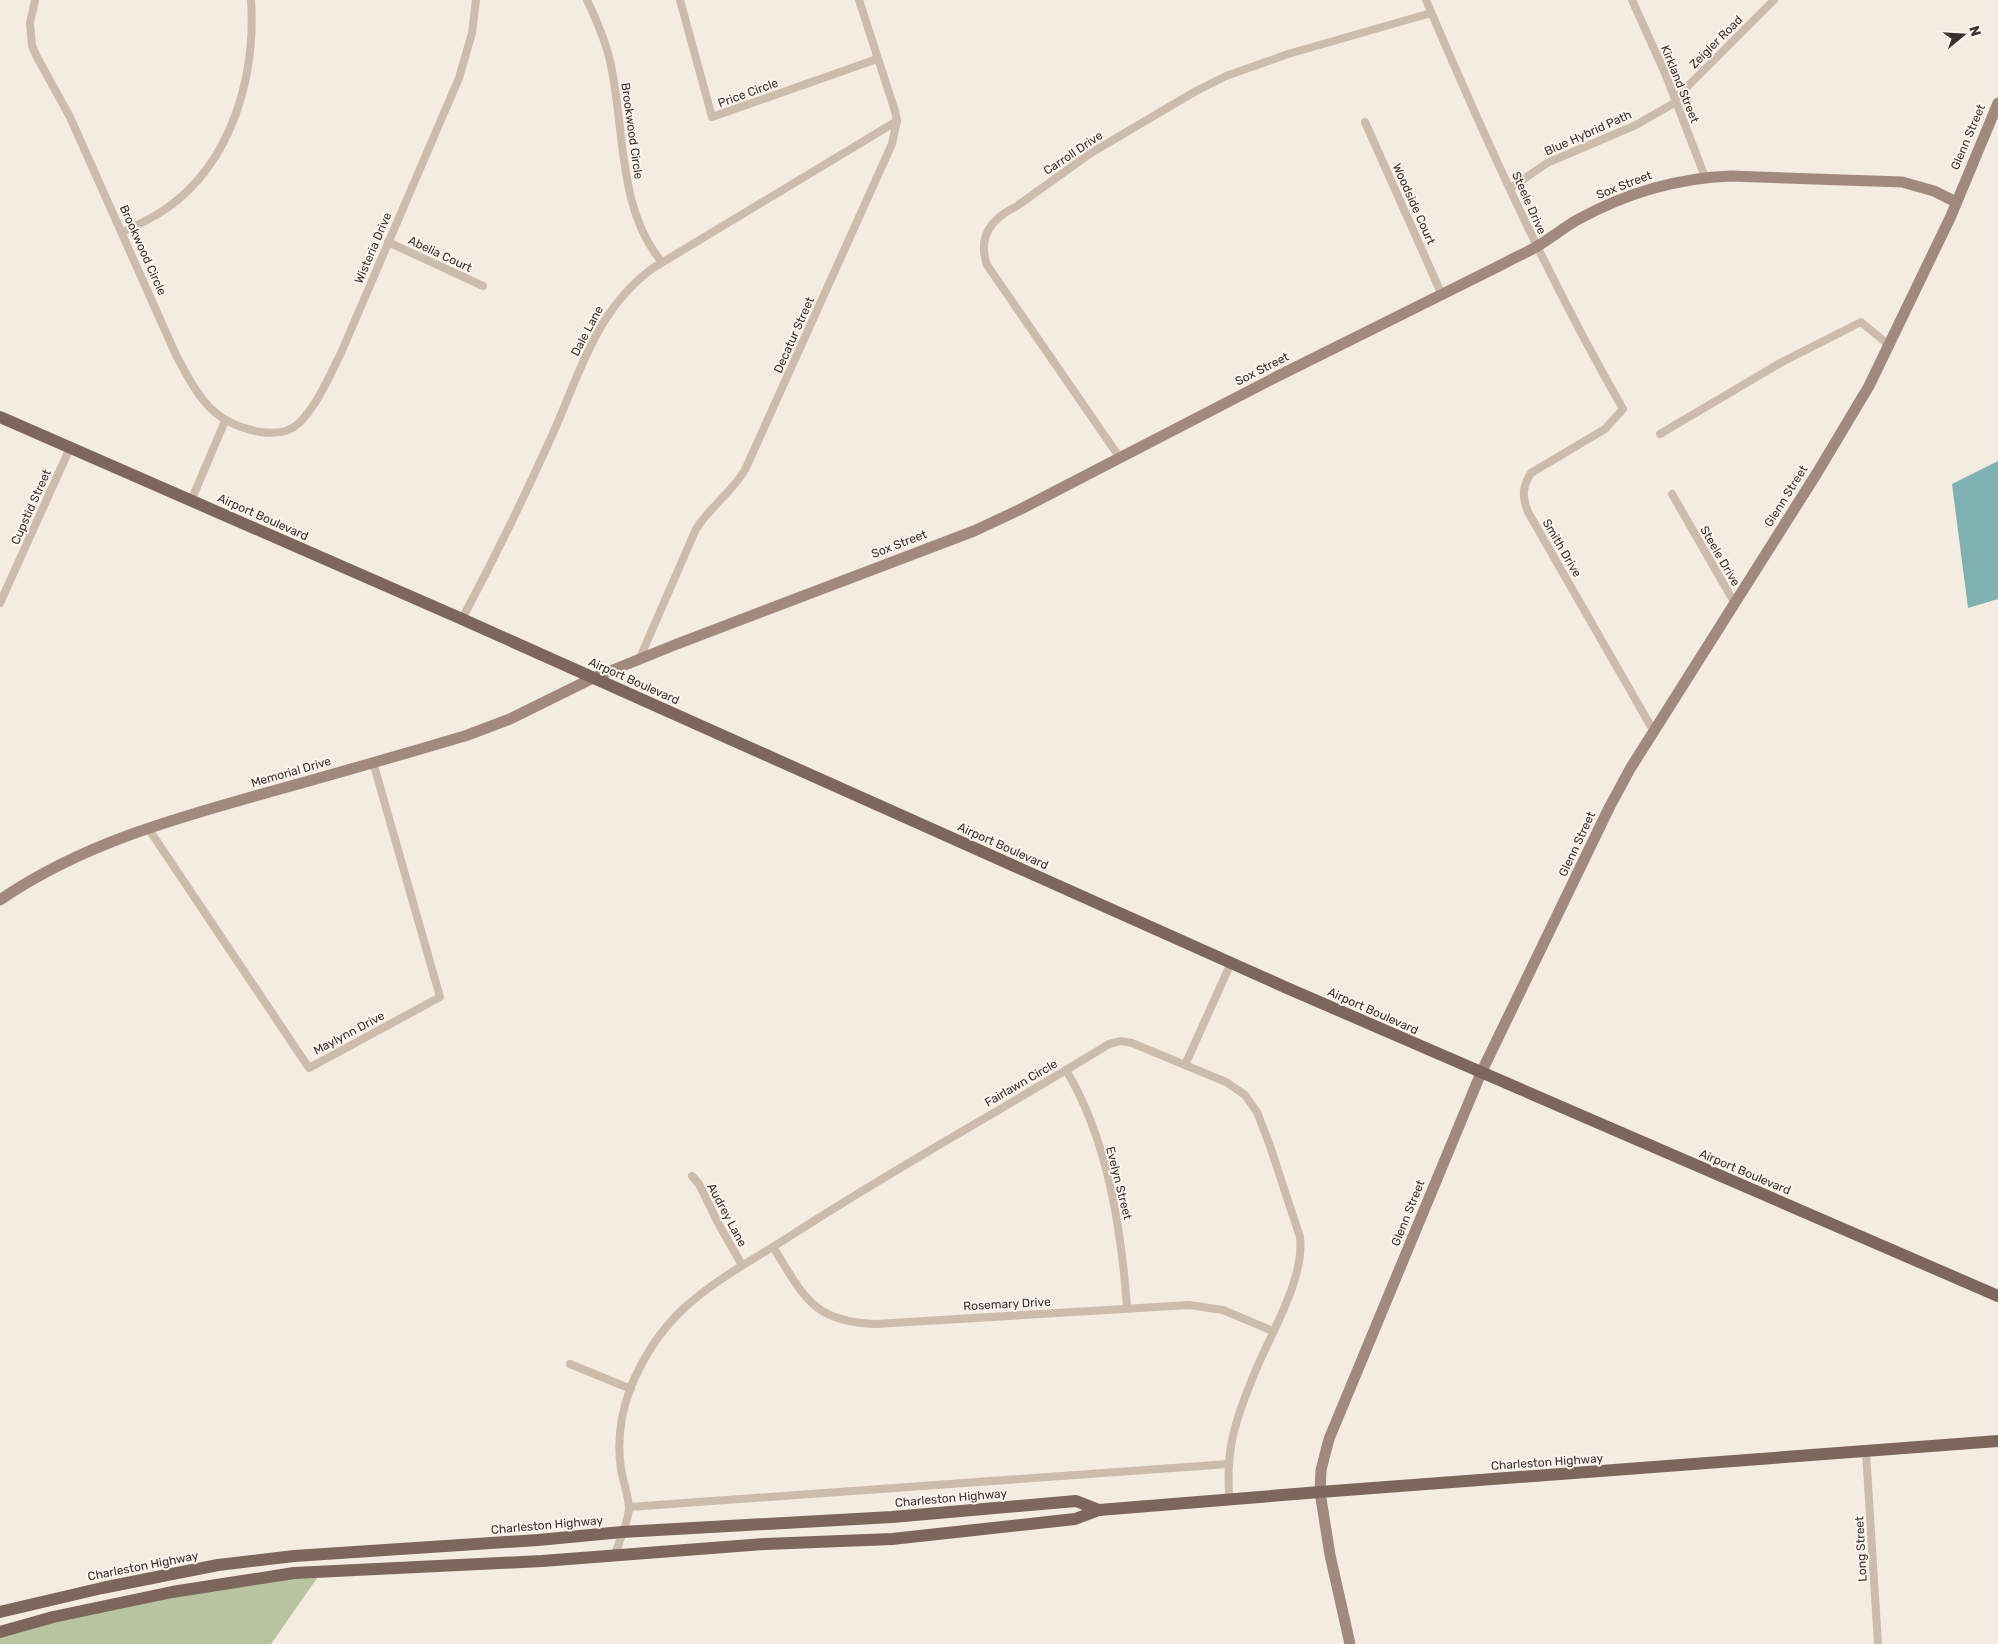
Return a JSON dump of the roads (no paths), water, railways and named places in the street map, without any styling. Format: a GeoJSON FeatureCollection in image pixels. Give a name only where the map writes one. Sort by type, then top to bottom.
{"type":"FeatureCollection","features":[{"type":"Feature","properties":{"kind":"main road","name":"Airport Boulevard"},"geometry":{"type":"LineString","coordinates":[[0,417],[462,619],[1481,1073],[1998,1296]]}},
{"type":"Feature","properties":{"kind":"main road","name":"Charleston Highway"},"geometry":{"type":"LineString","coordinates":[[0,1632],[53,1617],[162,1594],[294,1573],[542,1561],[765,1544],[892,1539],[1075,1519],[1099,1510],[1998,1441]]}},
{"type":"Feature","properties":{"kind":"main road","name":"Charleston Highway"},"geometry":{"type":"LineString","coordinates":[[0,1612],[102,1588],[218,1565],[294,1556],[528,1541],[622,1532],[892,1517],[1076,1501],[1099,1510]]}},
{"type":"Feature","properties":{"kind":"street","name":"Brookwood Circle"},"geometry":{"type":"LineString","coordinates":[[35,0],[30,24],[32,46],[70,117],[183,368],[206,403],[225,421]]}},
{"type":"Feature","properties":{"kind":"street"},"geometry":{"type":"LineString","coordinates":[[123,232],[148,221],[176,202],[192,187],[218,151],[237,110],[249,67],[252,22],[251,0]]}},
{"type":"Feature","properties":{"kind":"street","name":"Wisteria Drive"},"geometry":{"type":"LineString","coordinates":[[225,421],[268,433],[280,433],[299,423],[325,383],[341,353],[459,78],[472,33],[476,0]]}},
{"type":"Feature","properties":{"kind":"street","name":"Brookwood Circle"},"geometry":{"type":"LineString","coordinates":[[587,0],[610,59],[630,194],[644,236],[662,262]]}},
{"type":"Feature","properties":{"kind":"street","name":"Price Circle"},"geometry":{"type":"LineString","coordinates":[[680,0],[712,117],[877,59]]}},
{"type":"Feature","properties":{"kind":"street","name":"Decatur Street"},"geometry":{"type":"LineString","coordinates":[[638,660],[696,529],[705,516],[732,489],[745,470],[892,144],[896,121],[895,111],[858,0]]}},
{"type":"Feature","properties":{"kind":"street","name":"Steele Drive"},"geometry":{"type":"LineString","coordinates":[[1426,0],[1536,246],[1579,330],[1623,409]]}},
{"type":"Feature","properties":{"kind":"street","name":"Kirkland Street"},"geometry":{"type":"LineString","coordinates":[[1632,0],[1676,101],[1705,177]]}},
{"type":"Feature","properties":{"kind":"street","name":"Zeigler Road"},"geometry":{"type":"LineString","coordinates":[[1676,101],[1774,0]]}},
{"type":"Feature","properties":{"kind":"street","name":"Carroll Drive"},"geometry":{"type":"LineString","coordinates":[[1120,458],[987,266],[983,255],[985,238],[990,228],[1006,212],[1018,206],[1091,153],[1196,91],[1226,76],[1288,54],[1432,14]]}},
{"type":"Feature","properties":{"kind":"street","name":"Blue Hybrid Path"},"geometry":{"type":"LineString","coordinates":[[1511,188],[1547,163],[1636,125],[1676,101]]}},
{"type":"Feature","properties":{"kind":"street","name":"Glenn Street"},"geometry":{"type":"LineString","coordinates":[[1350,1644],[1332,1565],[1320,1492],[1321,1470],[1329,1440],[1481,1073],[1609,808],[1630,769],[1817,473],[1869,386],[1890,346],[1951,216],[1998,103]]}},
{"type":"Feature","properties":{"kind":"street","name":"Dale Lane"},"geometry":{"type":"LineString","coordinates":[[462,619],[527,491],[600,326],[627,290],[662,262],[896,121]]}},
{"type":"Feature","properties":{"kind":"street","name":"Woodside Court"},"geometry":{"type":"LineString","coordinates":[[1365,122],[1442,295]]}},
{"type":"Feature","properties":{"kind":"street","name":"Sox Street"},"geometry":{"type":"LineString","coordinates":[[593,678],[974,531],[1015,512],[1276,377],[1442,295],[1536,246],[1579,219],[1628,197],[1661,186],[1705,177],[1731,176],[1902,182],[1934,191],[1956,202]]}},
{"type":"Feature","properties":{"kind":"street","name":"Abelia Court"},"geometry":{"type":"LineString","coordinates":[[388,242],[483,286]]}},
{"type":"Feature","properties":{"kind":"street"},"geometry":{"type":"LineString","coordinates":[[1660,434],[1782,362],[1862,322],[1890,346]]}},
{"type":"Feature","properties":{"kind":"street","name":"Smith Drive"},"geometry":{"type":"LineString","coordinates":[[1623,409],[1605,429],[1531,473],[1526,481],[1523,492],[1528,512],[1653,730]]}},
{"type":"Feature","properties":{"kind":"street"},"geometry":{"type":"LineString","coordinates":[[191,501],[225,421]]}},
{"type":"Feature","properties":{"kind":"street","name":"Cupstid Street"},"geometry":{"type":"LineString","coordinates":[[0,604],[70,448]]}},
{"type":"Feature","properties":{"kind":"street","name":"Steele Drive"},"geometry":{"type":"LineString","coordinates":[[1672,494],[1734,602]]}},
{"type":"Feature","properties":{"kind":"street","name":"Memorial Drive"},"geometry":{"type":"LineString","coordinates":[[0,900],[86,852],[170,819],[465,736],[510,719],[593,678]]}},
{"type":"Feature","properties":{"kind":"street","name":"Maylynn Drive"},"geometry":{"type":"LineString","coordinates":[[148,828],[309,1068],[440,997],[373,762]]}},
{"type":"Feature","properties":{"kind":"street"},"geometry":{"type":"LineString","coordinates":[[1185,1065],[1231,963]]}},
{"type":"Feature","properties":{"kind":"street","name":"Fairlawn Circle"},"geometry":{"type":"LineString","coordinates":[[615,1555],[629,1507],[624,1488],[620,1455],[622,1422],[630,1389],[646,1355],[667,1327],[708,1288],[742,1265],[856,1194],[1109,1044],[1121,1041],[1132,1043],[1226,1082],[1245,1095],[1257,1112],[1284,1185],[1300,1237],[1301,1259],[1291,1290],[1272,1331],[1241,1409],[1228,1464],[1229,1500]]}},
{"type":"Feature","properties":{"kind":"street","name":"Evelyn Street"},"geometry":{"type":"LineString","coordinates":[[1066,1070],[1073,1081],[1094,1131],[1106,1171],[1118,1229],[1127,1307]]}},
{"type":"Feature","properties":{"kind":"street","name":"Audrey Lane"},"geometry":{"type":"LineString","coordinates":[[692,1176],[699,1184],[718,1223],[742,1265]]}},
{"type":"Feature","properties":{"kind":"street","name":"Rosemary Drive"},"geometry":{"type":"LineString","coordinates":[[773,1247],[792,1278],[813,1305],[832,1317],[854,1323],[1189,1305],[1212,1308],[1233,1314],[1272,1331]]}},
{"type":"Feature","properties":{"kind":"street"},"geometry":{"type":"LineString","coordinates":[[570,1364],[630,1389]]}},
{"type":"Feature","properties":{"kind":"street","name":"Long Street"},"geometry":{"type":"LineString","coordinates":[[1866,1452],[1878,1644]]}},
{"type":"Feature","properties":{"kind":"street","name":"Charleston Highway"},"geometry":{"type":"LineString","coordinates":[[629,1507],[1228,1464]]}},
{"type":"Feature","properties":{"kind":"water"},"geometry":{"type":"Polygon","coordinates":[[[1998,461],[1998,599],[1968,608],[1952,484],[1998,461]]]}}]}
